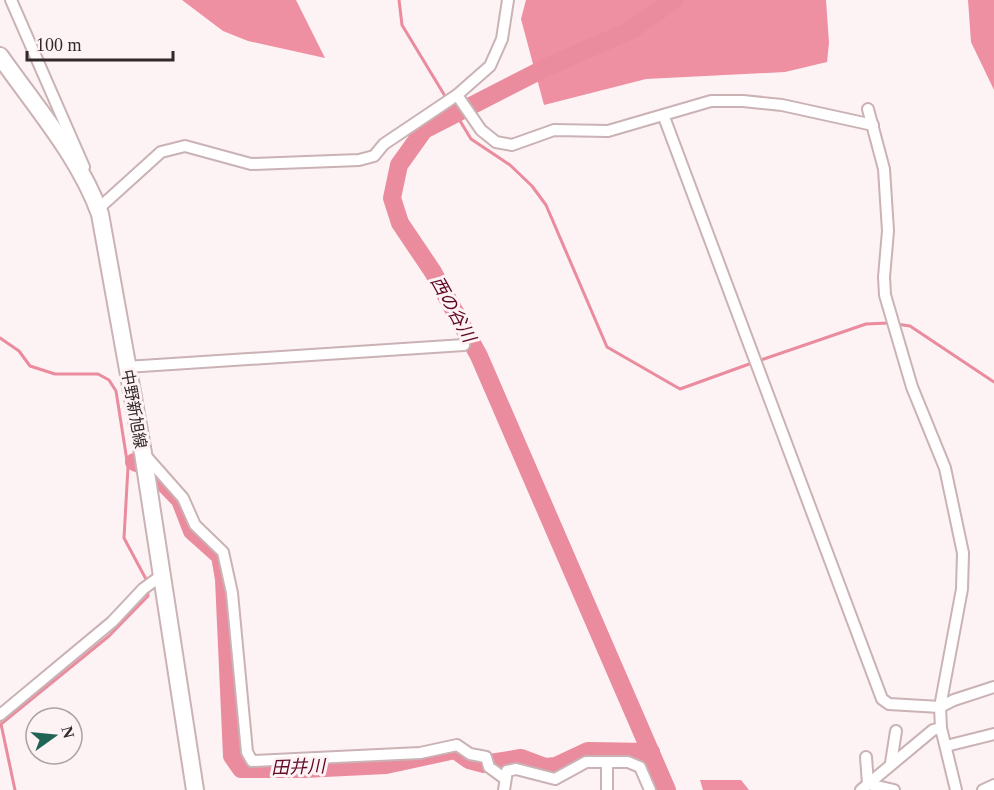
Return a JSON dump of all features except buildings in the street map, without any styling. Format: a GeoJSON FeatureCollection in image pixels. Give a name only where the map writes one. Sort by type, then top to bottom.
{"type":"FeatureCollection","features":[{"type":"Feature","properties":{"kind":"main road","name":"中野新旭線"},"geometry":{"type":"LineString","coordinates":[[0,56],[70,156],[95,201],[106,236],[195,790]]}},
{"type":"Feature","properties":{"kind":"street"},"geometry":{"type":"LineString","coordinates":[[11,0],[78,150],[95,201],[160,152],[185,146],[251,164],[359,160],[374,156],[384,144],[457,95],[490,66],[502,39],[508,0]]}},
{"type":"Feature","properties":{"kind":"street"},"geometry":{"type":"LineString","coordinates":[[457,95],[481,130],[496,142],[512,145],[554,130],[608,131],[664,117],[711,101],[743,101],[832,114],[873,125]]}},
{"type":"Feature","properties":{"kind":"street"},"geometry":{"type":"LineString","coordinates":[[868,109],[884,170],[888,231],[884,277],[885,295],[912,387],[945,468],[963,553],[962,589],[940,707],[941,728],[956,790]]}},
{"type":"Feature","properties":{"kind":"street"},"geometry":{"type":"LineString","coordinates":[[664,117],[882,699],[889,704],[940,707],[994,687]]}},
{"type":"Feature","properties":{"kind":"street"},"geometry":{"type":"LineString","coordinates":[[126,367],[464,345]]}},
{"type":"Feature","properties":{"kind":"street"},"geometry":{"type":"LineString","coordinates":[[142,453],[183,498],[195,525],[223,552],[232,593],[247,752],[252,761],[420,753],[457,745],[470,754],[486,757],[489,767],[504,778]]}},
{"type":"Feature","properties":{"kind":"street"},"geometry":{"type":"LineString","coordinates":[[0,716],[112,622],[143,589],[162,575]]}},
{"type":"Feature","properties":{"kind":"street"},"geometry":{"type":"LineString","coordinates":[[865,787],[933,730],[941,728]]}},
{"type":"Feature","properties":{"kind":"street"},"geometry":{"type":"LineString","coordinates":[[891,763],[896,731]]}},
{"type":"Feature","properties":{"kind":"street"},"geometry":{"type":"LineString","coordinates":[[946,746],[994,734]]}},
{"type":"Feature","properties":{"kind":"street"},"geometry":{"type":"LineString","coordinates":[[865,787],[866,757]]}},
{"type":"Feature","properties":{"kind":"street"},"geometry":{"type":"LineString","coordinates":[[504,790],[504,778],[507,771],[516,769],[555,785],[586,762],[628,762],[640,766],[650,790]]}},
{"type":"Feature","properties":{"kind":"street"},"geometry":{"type":"LineString","coordinates":[[607,763],[607,790]]}},
{"type":"Feature","properties":{"kind":"street"},"geometry":{"type":"LineString","coordinates":[[983,790],[994,785]]}},
{"type":"Feature","properties":{"kind":"street"},"geometry":{"type":"LineString","coordinates":[[865,787],[894,790]]}},
{"type":"Feature","properties":{"kind":"shaded area"},"geometry":{"type":"Polygon","coordinates":[[[182,0],[296,0],[325,58],[248,41],[223,31],[182,0]]]}},
{"type":"Feature","properties":{"kind":"shaded area"},"geometry":{"type":"Polygon","coordinates":[[[526,0],[826,0],[829,43],[827,62],[785,72],[646,79],[544,105],[521,19],[526,0]]]}},
{"type":"Feature","properties":{"kind":"shaded area"},"geometry":{"type":"Polygon","coordinates":[[[968,0],[994,0],[994,90],[971,42],[968,0]]]}},
{"type":"Feature","properties":{"kind":"shaded area"},"geometry":{"type":"Polygon","coordinates":[[[700,780],[741,780],[749,790],[703,790],[700,780]]]}},
{"type":"Feature","properties":{"kind":"waterway"},"geometry":{"type":"LineString","coordinates":[[399,0],[402,25],[471,139],[510,165],[532,186],[546,205],[607,347],[680,389],[752,363]]}},
{"type":"Feature","properties":{"kind":"waterway","name":"西の谷川"},"geometry":{"type":"LineString","coordinates":[[667,790],[479,356],[433,272],[400,223],[392,198],[399,165],[424,130],[547,67],[631,30],[674,0]]}},
{"type":"Feature","properties":{"kind":"waterway"},"geometry":{"type":"LineString","coordinates":[[758,361],[866,324],[889,323]]}},
{"type":"Feature","properties":{"kind":"waterway"},"geometry":{"type":"LineString","coordinates":[[896,324],[910,326],[994,382]]}},
{"type":"Feature","properties":{"kind":"waterway"},"geometry":{"type":"LineString","coordinates":[[0,338],[19,351],[30,366],[55,374],[98,374],[109,380],[116,391],[128,467],[124,538],[147,581]]}},
{"type":"Feature","properties":{"kind":"waterway","name":"田井川"},"geometry":{"type":"LineString","coordinates":[[134,462],[149,468],[180,500],[192,531],[220,556],[224,579],[232,756],[241,769],[386,765],[455,750],[469,760],[484,764],[521,758],[545,767],[556,766],[588,751],[651,752]]}},
{"type":"Feature","properties":{"kind":"waterway"},"geometry":{"type":"LineString","coordinates":[[15,790],[1,724],[109,636],[148,596],[148,591]]}},
{"type":"Feature","properties":{"kind":"waterway"},"geometry":{"type":"LineString","coordinates":[[640,752],[656,790]]}}]}
